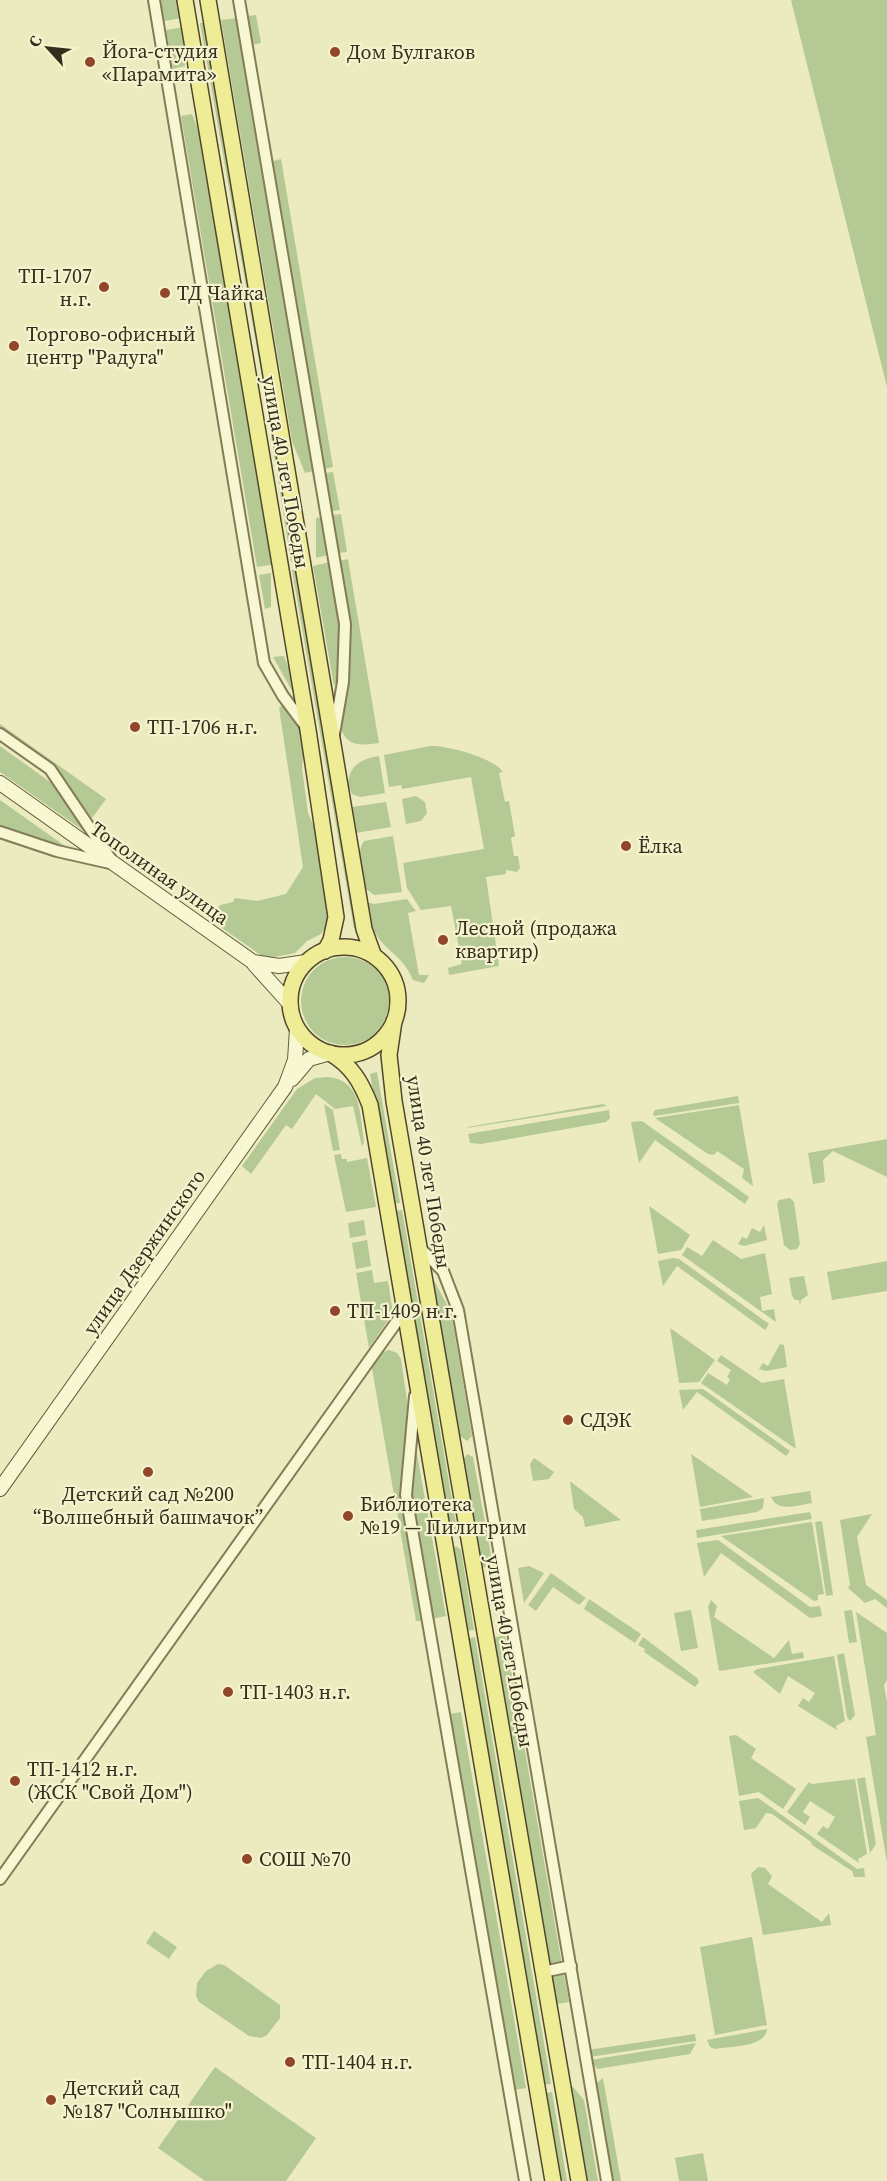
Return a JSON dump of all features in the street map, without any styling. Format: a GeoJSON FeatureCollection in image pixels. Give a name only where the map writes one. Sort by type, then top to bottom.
{"type":"FeatureCollection","features":[{"type":"Feature","properties":{"kind":"main road","name":"улица 40 лет Победы"},"geometry":{"type":"LineString","coordinates":[[185,0],[308,730],[336,917],[331,940],[325,951]]}},
{"type":"Feature","properties":{"kind":"main road","name":"улица 40 лет Победы"},"geometry":{"type":"LineString","coordinates":[[208,0],[364,929],[374,954]]}},
{"type":"Feature","properties":{"kind":"main road"},"geometry":{"type":"LineString","coordinates":[[250,387],[273,383]]}},
{"type":"Feature","properties":{"kind":"main road","name":"Тополиная улица"},"geometry":{"type":"LineString","coordinates":[[0,783],[253,962],[279,966],[306,962]]}},
{"type":"Feature","properties":{"kind":"main road"},"geometry":{"type":"LineString","coordinates":[[285,1087],[309,1059],[330,1053],[356,1054],[380,1041],[393,1021],[398,999],[396,984],[382,962],[374,954],[350,946],[325,951],[306,962],[295,978],[290,1004]]}},
{"type":"Feature","properties":{"kind":"main road"},"geometry":{"type":"LineString","coordinates":[[253,962],[290,1004],[297,1029],[308,1041],[343,1061],[356,1074],[370,1105],[553,2181]]}},
{"type":"Feature","properties":{"kind":"main road","name":"улица 40 лет Победы"},"geometry":{"type":"LineString","coordinates":[[393,1021],[390,1038],[391,1080],[579,2181]]}},
{"type":"Feature","properties":{"kind":"main road","name":"улица Дзержинского"},"geometry":{"type":"LineString","coordinates":[[0,1489],[285,1087],[296,1060],[297,1029]]}},
{"type":"Feature","properties":{"kind":"main road"},"geometry":{"type":"LineString","coordinates":[[445,1543],[469,1537]]}},
{"type":"Feature","properties":{"kind":"street"},"geometry":{"type":"LineString","coordinates":[[154,0],[264,663],[283,696],[308,730]]}},
{"type":"Feature","properties":{"kind":"street","name":"улица 40 лет Победы"},"geometry":{"type":"LineString","coordinates":[[239,0],[345,624],[343,682],[333,740]]}},
{"type":"Feature","properties":{"kind":"street"},"geometry":{"type":"LineString","coordinates":[[0,734],[50,769],[113,863]]}},
{"type":"Feature","properties":{"kind":"street"},"geometry":{"type":"LineString","coordinates":[[0,832],[57,851],[113,863]]}},
{"type":"Feature","properties":{"kind":"street"},"geometry":{"type":"LineString","coordinates":[[420,1248],[443,1271],[458,1310],[607,2181]]}},
{"type":"Feature","properties":{"kind":"street"},"geometry":{"type":"LineString","coordinates":[[0,1879],[405,1310]]}},
{"type":"Feature","properties":{"kind":"street"},"geometry":{"type":"LineString","coordinates":[[417,1378],[406,1495],[525,2181]]}},
{"type":"Feature","properties":{"kind":"street"},"geometry":{"type":"LineString","coordinates":[[543,1972],[571,1966]]}},
{"type":"Feature","properties":{"kind":"green space"},"geometry":{"type":"Polygon","coordinates":[[[161,0],[179,0],[182,18],[164,21],[161,0]]]}},
{"type":"Feature","properties":{"kind":"green space"},"geometry":{"type":"Polygon","coordinates":[[[791,0],[887,0],[887,387],[791,0]]]}},
{"type":"Feature","properties":{"kind":"green space"},"geometry":{"type":"Polygon","coordinates":[[[256,15],[261,43],[252,45],[247,16],[256,15]]]}},
{"type":"Feature","properties":{"kind":"green space"},"geometry":{"type":"Polygon","coordinates":[[[237,18],[314,471],[305,473],[292,441],[221,20],[237,18]]]}},
{"type":"Feature","properties":{"kind":"green space"},"geometry":{"type":"Polygon","coordinates":[[[200,23],[205,23],[265,376],[262,378],[200,23]]]}},
{"type":"Feature","properties":{"kind":"green space"},"geometry":{"type":"Polygon","coordinates":[[[183,27],[185,66],[173,69],[166,30],[183,27]]]}},
{"type":"Feature","properties":{"kind":"green space"},"geometry":{"type":"Polygon","coordinates":[[[192,114],[202,139],[275,564],[257,567],[181,116],[192,114]]]}},
{"type":"Feature","properties":{"kind":"green space"},"geometry":{"type":"Polygon","coordinates":[[[281,159],[333,467],[325,469],[273,161],[281,159]]]}},
{"type":"Feature","properties":{"kind":"green space"},"geometry":{"type":"Polygon","coordinates":[[[265,397],[268,397],[297,561],[291,562],[265,397]]]}},
{"type":"Feature","properties":{"kind":"green space"},"geometry":{"type":"Polygon","coordinates":[[[333,472],[340,510],[332,511],[325,473],[333,472]]]}},
{"type":"Feature","properties":{"kind":"green space"},"geometry":{"type":"Polygon","coordinates":[[[341,514],[347,552],[339,553],[332,515],[341,514]]]}},
{"type":"Feature","properties":{"kind":"green space"},"geometry":{"type":"Polygon","coordinates":[[[322,517],[328,555],[316,558],[316,518],[322,517]]]}},
{"type":"Feature","properties":{"kind":"green space"},"geometry":{"type":"Polygon","coordinates":[[[348,559],[379,743],[357,744],[348,739],[341,729],[351,635],[339,561],[348,559]]]}},
{"type":"Feature","properties":{"kind":"green space"},"geometry":{"type":"Polygon","coordinates":[[[330,562],[341,645],[339,676],[334,686],[313,566],[330,562]]]}},
{"type":"Feature","properties":{"kind":"green space"},"geometry":{"type":"Polygon","coordinates":[[[297,569],[356,927],[354,929],[292,570],[297,569]]]}},
{"type":"Feature","properties":{"kind":"green space"},"geometry":{"type":"Polygon","coordinates":[[[271,573],[271,607],[265,609],[259,575],[271,573]]]}},
{"type":"Feature","properties":{"kind":"green space"},"geometry":{"type":"Polygon","coordinates":[[[284,656],[294,682],[295,696],[273,657],[284,656]]]}},
{"type":"Feature","properties":{"kind":"green space"},"geometry":{"type":"Polygon","coordinates":[[[284,704],[301,724],[304,746],[302,768],[308,813],[319,838],[331,908],[329,922],[321,934],[307,941],[295,953],[270,958],[262,956],[222,928],[216,913],[220,905],[233,902],[235,898],[257,901],[286,894],[303,867],[279,708],[284,704]]]}},
{"type":"Feature","properties":{"kind":"green space"},"geometry":{"type":"Polygon","coordinates":[[[0,724],[106,799],[92,818],[60,775],[0,733],[0,724]]]}},
{"type":"Feature","properties":{"kind":"green space"},"geometry":{"type":"Polygon","coordinates":[[[0,746],[53,784],[84,831],[0,772],[0,746]]]}},
{"type":"Feature","properties":{"kind":"green space"},"geometry":{"type":"Polygon","coordinates":[[[430,746],[470,753],[490,762],[503,772],[499,773],[505,802],[509,801],[515,836],[511,838],[514,856],[518,856],[520,868],[517,872],[506,870],[506,874],[486,877],[499,966],[449,975],[448,968],[462,964],[451,906],[421,910],[407,888],[403,863],[484,849],[471,777],[402,789],[401,785],[389,787],[384,755],[430,746]]]}},
{"type":"Feature","properties":{"kind":"green space"},"geometry":{"type":"Polygon","coordinates":[[[379,756],[385,793],[360,797],[352,794],[348,785],[351,772],[362,761],[379,756]]]}},
{"type":"Feature","properties":{"kind":"green space"},"geometry":{"type":"Polygon","coordinates":[[[416,796],[425,802],[427,813],[421,821],[406,824],[402,799],[416,796]]]}},
{"type":"Feature","properties":{"kind":"green space"},"geometry":{"type":"Polygon","coordinates":[[[0,800],[65,846],[66,849],[0,827],[0,800]]]}},
{"type":"Feature","properties":{"kind":"green space"},"geometry":{"type":"Polygon","coordinates":[[[386,802],[391,827],[356,833],[352,807],[386,802]]]}},
{"type":"Feature","properties":{"kind":"green space"},"geometry":{"type":"Polygon","coordinates":[[[393,836],[402,892],[374,895],[365,888],[360,863],[361,846],[364,841],[393,836]]]}},
{"type":"Feature","properties":{"kind":"green space"},"geometry":{"type":"Polygon","coordinates":[[[407,899],[416,911],[408,913],[419,975],[429,975],[424,983],[413,980],[402,961],[376,935],[367,902],[374,904],[407,899]]]}},
{"type":"Feature","properties":{"kind":"green space"},"geometry":{"type":"Polygon","coordinates":[[[336,957],[354,957],[370,964],[382,976],[389,992],[389,1010],[382,1026],[370,1038],[354,1045],[336,1045],[320,1038],[308,1026],[301,1010],[301,992],[308,976],[320,964],[336,957]]]}},
{"type":"Feature","properties":{"kind":"green space"},"geometry":{"type":"Polygon","coordinates":[[[377,1072],[400,1203],[393,1204],[370,1074],[377,1072]]]}},
{"type":"Feature","properties":{"kind":"green space"},"geometry":{"type":"Polygon","coordinates":[[[328,1077],[347,1085],[357,1100],[364,1142],[362,1147],[353,1106],[335,1109],[316,1094],[292,1129],[286,1125],[251,1174],[242,1166],[297,1089],[315,1078],[328,1077]]]}},
{"type":"Feature","properties":{"kind":"green space"},"geometry":{"type":"Polygon","coordinates":[[[738,1096],[739,1103],[654,1116],[653,1114],[655,1110],[738,1096]]]}},
{"type":"Feature","properties":{"kind":"green space"},"geometry":{"type":"Polygon","coordinates":[[[324,1104],[333,1110],[340,1150],[333,1151],[324,1104]]]}},
{"type":"Feature","properties":{"kind":"green space"},"geometry":{"type":"Polygon","coordinates":[[[603,1104],[607,1106],[467,1128],[468,1127],[603,1104]]]}},
{"type":"Feature","properties":{"kind":"green space"},"geometry":{"type":"Polygon","coordinates":[[[739,1105],[753,1186],[742,1178],[744,1169],[717,1151],[714,1155],[708,1154],[655,1118],[739,1105]]]}},
{"type":"Feature","properties":{"kind":"green space"},"geometry":{"type":"Polygon","coordinates":[[[609,1110],[610,1118],[606,1122],[481,1144],[470,1143],[468,1134],[609,1110]]]}},
{"type":"Feature","properties":{"kind":"green space"},"geometry":{"type":"Polygon","coordinates":[[[642,1121],[749,1197],[745,1204],[655,1140],[639,1163],[631,1122],[642,1121]]]}},
{"type":"Feature","properties":{"kind":"green space"},"geometry":{"type":"Polygon","coordinates":[[[887,1139],[887,1177],[833,1151],[823,1160],[825,1182],[813,1184],[808,1153],[887,1139]]]}},
{"type":"Feature","properties":{"kind":"green space"},"geometry":{"type":"Polygon","coordinates":[[[341,1154],[342,1159],[347,1159],[347,1162],[367,1158],[376,1207],[346,1212],[334,1155],[341,1154]]]}},
{"type":"Feature","properties":{"kind":"green space"},"geometry":{"type":"Polygon","coordinates":[[[790,1198],[794,1202],[800,1244],[797,1249],[790,1250],[784,1245],[777,1204],[779,1200],[790,1198]]]}},
{"type":"Feature","properties":{"kind":"green space"},"geometry":{"type":"Polygon","coordinates":[[[649,1206],[690,1235],[681,1250],[658,1254],[649,1206]]]}},
{"type":"Feature","properties":{"kind":"green space"},"geometry":{"type":"Polygon","coordinates":[[[402,1210],[457,1529],[454,1534],[449,1531],[395,1211],[402,1210]]]}},
{"type":"Feature","properties":{"kind":"green space"},"geometry":{"type":"Polygon","coordinates":[[[364,1220],[366,1235],[350,1238],[348,1223],[364,1220]]]}},
{"type":"Feature","properties":{"kind":"green space"},"geometry":{"type":"Polygon","coordinates":[[[764,1225],[767,1240],[744,1246],[738,1244],[742,1237],[747,1239],[752,1228],[760,1232],[764,1225]]]}},
{"type":"Feature","properties":{"kind":"green space"},"geometry":{"type":"Polygon","coordinates":[[[367,1240],[371,1266],[356,1269],[352,1243],[367,1240]]]}},
{"type":"Feature","properties":{"kind":"green space"},"geometry":{"type":"Polygon","coordinates":[[[713,1240],[741,1259],[765,1253],[772,1294],[760,1297],[762,1311],[774,1309],[776,1322],[682,1255],[687,1247],[702,1256],[713,1240]]]}},
{"type":"Feature","properties":{"kind":"green space"},"geometry":{"type":"Polygon","coordinates":[[[679,1259],[769,1324],[765,1330],[677,1266],[663,1286],[658,1261],[679,1259]]]}},
{"type":"Feature","properties":{"kind":"green space"},"geometry":{"type":"Polygon","coordinates":[[[887,1261],[887,1291],[832,1300],[827,1272],[887,1261]]]}},
{"type":"Feature","properties":{"kind":"green space"},"geometry":{"type":"Polygon","coordinates":[[[372,1270],[374,1283],[388,1281],[393,1313],[369,1348],[356,1273],[372,1270]]]}},
{"type":"Feature","properties":{"kind":"green space"},"geometry":{"type":"Polygon","coordinates":[[[430,1273],[451,1312],[472,1436],[467,1441],[460,1436],[430,1273]]]}},
{"type":"Feature","properties":{"kind":"green space"},"geometry":{"type":"Polygon","coordinates":[[[804,1276],[808,1295],[801,1300],[800,1306],[799,1300],[795,1300],[792,1296],[789,1278],[804,1276]]]}},
{"type":"Feature","properties":{"kind":"green space"},"geometry":{"type":"Polygon","coordinates":[[[670,1328],[715,1360],[699,1382],[679,1383],[670,1328]]]}},
{"type":"Feature","properties":{"kind":"green space"},"geometry":{"type":"Polygon","coordinates":[[[780,1344],[784,1345],[787,1367],[766,1371],[759,1369],[763,1363],[768,1366],[780,1344]]]}},
{"type":"Feature","properties":{"kind":"green space"},"geometry":{"type":"Polygon","coordinates":[[[389,1350],[397,1353],[401,1359],[409,1414],[399,1494],[421,1621],[416,1621],[371,1363],[378,1354],[389,1350]]]}},
{"type":"Feature","properties":{"kind":"green space"},"geometry":{"type":"Polygon","coordinates":[[[721,1355],[762,1383],[784,1379],[796,1449],[701,1383],[708,1373],[727,1385],[730,1379],[727,1377],[731,1370],[717,1361],[721,1355]]]}},
{"type":"Feature","properties":{"kind":"green space"},"geometry":{"type":"Polygon","coordinates":[[[703,1389],[790,1451],[786,1456],[697,1392],[683,1410],[679,1390],[703,1389]]]}},
{"type":"Feature","properties":{"kind":"green space"},"geometry":{"type":"Polygon","coordinates":[[[415,1443],[446,1616],[432,1619],[410,1494],[415,1443]]]}},
{"type":"Feature","properties":{"kind":"green space"},"geometry":{"type":"Polygon","coordinates":[[[467,1454],[473,1457],[493,1566],[482,1568],[463,1460],[467,1454]]]}},
{"type":"Feature","properties":{"kind":"green space"},"geometry":{"type":"Polygon","coordinates":[[[691,1454],[753,1497],[700,1507],[691,1454]]]}},
{"type":"Feature","properties":{"kind":"green space"},"geometry":{"type":"Polygon","coordinates":[[[534,1458],[554,1472],[549,1479],[533,1481],[530,1464],[534,1458]]]}},
{"type":"Feature","properties":{"kind":"green space"},"geometry":{"type":"Polygon","coordinates":[[[570,1482],[621,1520],[585,1527],[583,1517],[574,1509],[570,1482]]]}},
{"type":"Feature","properties":{"kind":"green space"},"geometry":{"type":"Polygon","coordinates":[[[810,1491],[812,1503],[795,1506],[778,1505],[771,1497],[810,1491]]]}},
{"type":"Feature","properties":{"kind":"green space"},"geometry":{"type":"Polygon","coordinates":[[[764,1498],[763,1508],[757,1512],[702,1521],[700,1509],[764,1498]]]}},
{"type":"Feature","properties":{"kind":"green space"},"geometry":{"type":"Polygon","coordinates":[[[810,1512],[812,1519],[697,1538],[696,1530],[810,1512]]]}},
{"type":"Feature","properties":{"kind":"green space"},"geometry":{"type":"Polygon","coordinates":[[[872,1514],[857,1537],[866,1585],[887,1600],[887,1608],[875,1599],[865,1603],[848,1588],[850,1585],[840,1520],[872,1514]]]}},
{"type":"Feature","properties":{"kind":"green space"},"geometry":{"type":"Polygon","coordinates":[[[822,1521],[833,1595],[826,1596],[815,1522],[822,1521]]]}},
{"type":"Feature","properties":{"kind":"green space"},"geometry":{"type":"Polygon","coordinates":[[[812,1522],[824,1594],[818,1595],[818,1600],[814,1601],[721,1536],[812,1522]]]}},
{"type":"Feature","properties":{"kind":"green space"},"geometry":{"type":"Polygon","coordinates":[[[718,1540],[810,1607],[820,1606],[822,1616],[810,1618],[721,1553],[704,1577],[697,1543],[718,1540]]]}},
{"type":"Feature","properties":{"kind":"green space"},"geometry":{"type":"Polygon","coordinates":[[[456,1546],[461,1550],[474,1630],[466,1631],[453,1549],[456,1546]]]}},
{"type":"Feature","properties":{"kind":"green space"},"geometry":{"type":"Polygon","coordinates":[[[529,1566],[544,1573],[524,1603],[518,1568],[529,1566]]]}},
{"type":"Feature","properties":{"kind":"green space"},"geometry":{"type":"Polygon","coordinates":[[[551,1573],[586,1598],[579,1605],[553,1587],[536,1611],[528,1605],[551,1573]]]}},
{"type":"Feature","properties":{"kind":"green space"},"geometry":{"type":"Polygon","coordinates":[[[589,1599],[641,1634],[635,1643],[584,1609],[589,1599]]]}},
{"type":"Feature","properties":{"kind":"green space"},"geometry":{"type":"Polygon","coordinates":[[[711,1600],[717,1606],[714,1617],[774,1658],[789,1640],[792,1654],[803,1652],[804,1658],[719,1671],[708,1607],[711,1600]]]}},
{"type":"Feature","properties":{"kind":"green space"},"geometry":{"type":"Polygon","coordinates":[[[691,1610],[698,1648],[681,1651],[674,1613],[691,1610]]]}},
{"type":"Feature","properties":{"kind":"green space"},"geometry":{"type":"Polygon","coordinates":[[[852,1610],[857,1642],[849,1643],[844,1611],[852,1610]]]}},
{"type":"Feature","properties":{"kind":"green space"},"geometry":{"type":"Polygon","coordinates":[[[856,1612],[887,1633],[887,1680],[884,1685],[887,1702],[887,1863],[866,1737],[876,1735],[856,1612]]]}},
{"type":"Feature","properties":{"kind":"green space"},"geometry":{"type":"Polygon","coordinates":[[[505,1635],[562,1965],[550,1967],[493,1638],[505,1635]]]}},
{"type":"Feature","properties":{"kind":"green space"},"geometry":{"type":"Polygon","coordinates":[[[475,1637],[551,2084],[543,2085],[467,1639],[475,1637]]]}},
{"type":"Feature","properties":{"kind":"green space"},"geometry":{"type":"Polygon","coordinates":[[[643,1637],[697,1678],[699,1682],[695,1687],[644,1652],[645,1649],[638,1645],[643,1637]]]}},
{"type":"Feature","properties":{"kind":"green space"},"geometry":{"type":"Polygon","coordinates":[[[844,1653],[855,1715],[850,1721],[847,1717],[837,1655],[844,1653]]]}},
{"type":"Feature","properties":{"kind":"green space"},"geometry":{"type":"Polygon","coordinates":[[[834,1656],[845,1721],[836,1726],[837,1730],[798,1706],[803,1698],[809,1702],[815,1693],[788,1676],[780,1694],[753,1672],[757,1669],[834,1656]]]}},
{"type":"Feature","properties":{"kind":"green space"},"geometry":{"type":"Polygon","coordinates":[[[461,1712],[526,2088],[514,2090],[449,1714],[461,1712]]]}},
{"type":"Feature","properties":{"kind":"green space"},"geometry":{"type":"Polygon","coordinates":[[[736,1735],[756,1749],[751,1758],[796,1789],[783,1809],[759,1792],[739,1796],[729,1736],[736,1735]]]}},
{"type":"Feature","properties":{"kind":"green space"},"geometry":{"type":"Polygon","coordinates":[[[865,1777],[876,1844],[870,1853],[857,1779],[865,1777]]]}},
{"type":"Feature","properties":{"kind":"green space"},"geometry":{"type":"Polygon","coordinates":[[[855,1779],[867,1854],[858,1859],[859,1863],[817,1834],[823,1826],[828,1829],[835,1817],[810,1801],[803,1812],[810,1817],[805,1825],[787,1812],[809,1782],[812,1784],[855,1779]]]}},
{"type":"Feature","properties":{"kind":"green space"},"geometry":{"type":"Polygon","coordinates":[[[758,1798],[857,1869],[864,1868],[865,1877],[854,1877],[852,1871],[812,1845],[772,1814],[766,1813],[756,1828],[744,1830],[739,1801],[758,1798]]]}},
{"type":"Feature","properties":{"kind":"green space"},"geometry":{"type":"Polygon","coordinates":[[[758,1867],[765,1868],[772,1876],[768,1884],[822,1922],[829,1913],[831,1925],[763,1935],[751,1874],[758,1867]]]}},
{"type":"Feature","properties":{"kind":"green space"},"geometry":{"type":"Polygon","coordinates":[[[154,1931],[177,1947],[169,1959],[146,1943],[154,1931]]]}},
{"type":"Feature","properties":{"kind":"green space"},"geometry":{"type":"Polygon","coordinates":[[[752,1937],[767,2025],[715,2035],[700,1947],[752,1937]]]}},
{"type":"Feature","properties":{"kind":"green space"},"geometry":{"type":"Polygon","coordinates":[[[218,1964],[224,1965],[280,2005],[280,2018],[267,2035],[261,2038],[249,2036],[199,2002],[196,1996],[197,1983],[206,1971],[218,1964]]]}},
{"type":"Feature","properties":{"kind":"green space"},"geometry":{"type":"Polygon","coordinates":[[[564,1974],[569,2002],[557,2004],[552,1977],[564,1974]]]}},
{"type":"Feature","properties":{"kind":"green space"},"geometry":{"type":"Polygon","coordinates":[[[767,2029],[760,2040],[746,2045],[715,2049],[710,2047],[707,2040],[767,2029]]]}},
{"type":"Feature","properties":{"kind":"green space"},"geometry":{"type":"Polygon","coordinates":[[[695,2034],[696,2041],[589,2057],[588,2050],[695,2034]]]}},
{"type":"Feature","properties":{"kind":"green space"},"geometry":{"type":"Polygon","coordinates":[[[696,2043],[690,2054],[597,2069],[590,2060],[696,2043]]]}},
{"type":"Feature","properties":{"kind":"green space"},"geometry":{"type":"Polygon","coordinates":[[[215,2067],[316,2138],[286,2181],[205,2181],[158,2148],[215,2067]]]}},
{"type":"Feature","properties":{"kind":"green space"},"geometry":{"type":"Polygon","coordinates":[[[603,2078],[621,2181],[610,2181],[594,2085],[603,2078]]]}},
{"type":"Feature","properties":{"kind":"green space"},"geometry":{"type":"Polygon","coordinates":[[[573,2087],[584,2100],[598,2181],[586,2181],[570,2088],[573,2087]]]}},
{"type":"Feature","properties":{"kind":"green space"},"geometry":{"type":"Polygon","coordinates":[[[552,2092],[567,2181],[560,2181],[545,2093],[552,2092]]]}},
{"type":"Feature","properties":{"kind":"green space"},"geometry":{"type":"Polygon","coordinates":[[[703,2153],[708,2181],[679,2181],[675,2158],[703,2153]]]}},
{"type":"Feature","properties":{"kind":"place","name":"Дом Булгаков"},"geometry":{"type":"Point","coordinates":[335,52]}},
{"type":"Feature","properties":{"kind":"place","name":"Йога-студия «Парамита»"},"geometry":{"type":"Point","coordinates":[90,62]}},
{"type":"Feature","properties":{"kind":"place","name":"ТП-1707 н.г."},"geometry":{"type":"Point","coordinates":[104,287]}},
{"type":"Feature","properties":{"kind":"place","name":"ТД Чайка"},"geometry":{"type":"Point","coordinates":[165,293]}},
{"type":"Feature","properties":{"kind":"place","name":"Торгово-офисный центр \"Радуга\""},"geometry":{"type":"Point","coordinates":[14,346]}},
{"type":"Feature","properties":{"kind":"place","name":"ТП-1706 н.г."},"geometry":{"type":"Point","coordinates":[135,727]}},
{"type":"Feature","properties":{"kind":"place","name":"Ёлка"},"geometry":{"type":"Point","coordinates":[626,846]}},
{"type":"Feature","properties":{"kind":"place","name":"Лесной (продажа квартир)"},"geometry":{"type":"Point","coordinates":[443,940]}},
{"type":"Feature","properties":{"kind":"place","name":"ТП-1409 н.г."},"geometry":{"type":"Point","coordinates":[335,1311]}},
{"type":"Feature","properties":{"kind":"place","name":"СДЭК"},"geometry":{"type":"Point","coordinates":[568,1420]}},
{"type":"Feature","properties":{"kind":"place","name":"Детский сад №200 “Волшебный башмачок”"},"geometry":{"type":"Point","coordinates":[148,1472]}},
{"type":"Feature","properties":{"kind":"place","name":"Библиотека №19 — Пилигрим"},"geometry":{"type":"Point","coordinates":[348,1516]}},
{"type":"Feature","properties":{"kind":"place","name":"ТП-1403 н.г."},"geometry":{"type":"Point","coordinates":[228,1692]}},
{"type":"Feature","properties":{"kind":"place","name":"ТП-1412 н.г. (ЖСК \"Свой Дом\")"},"geometry":{"type":"Point","coordinates":[15,1781]}},
{"type":"Feature","properties":{"kind":"place","name":"СОШ №70"},"geometry":{"type":"Point","coordinates":[247,1859]}},
{"type":"Feature","properties":{"kind":"place","name":"ТП-1404 н.г."},"geometry":{"type":"Point","coordinates":[290,2062]}},
{"type":"Feature","properties":{"kind":"place","name":"Детский сад №187 \"Солнышко\""},"geometry":{"type":"Point","coordinates":[51,2100]}}]}
